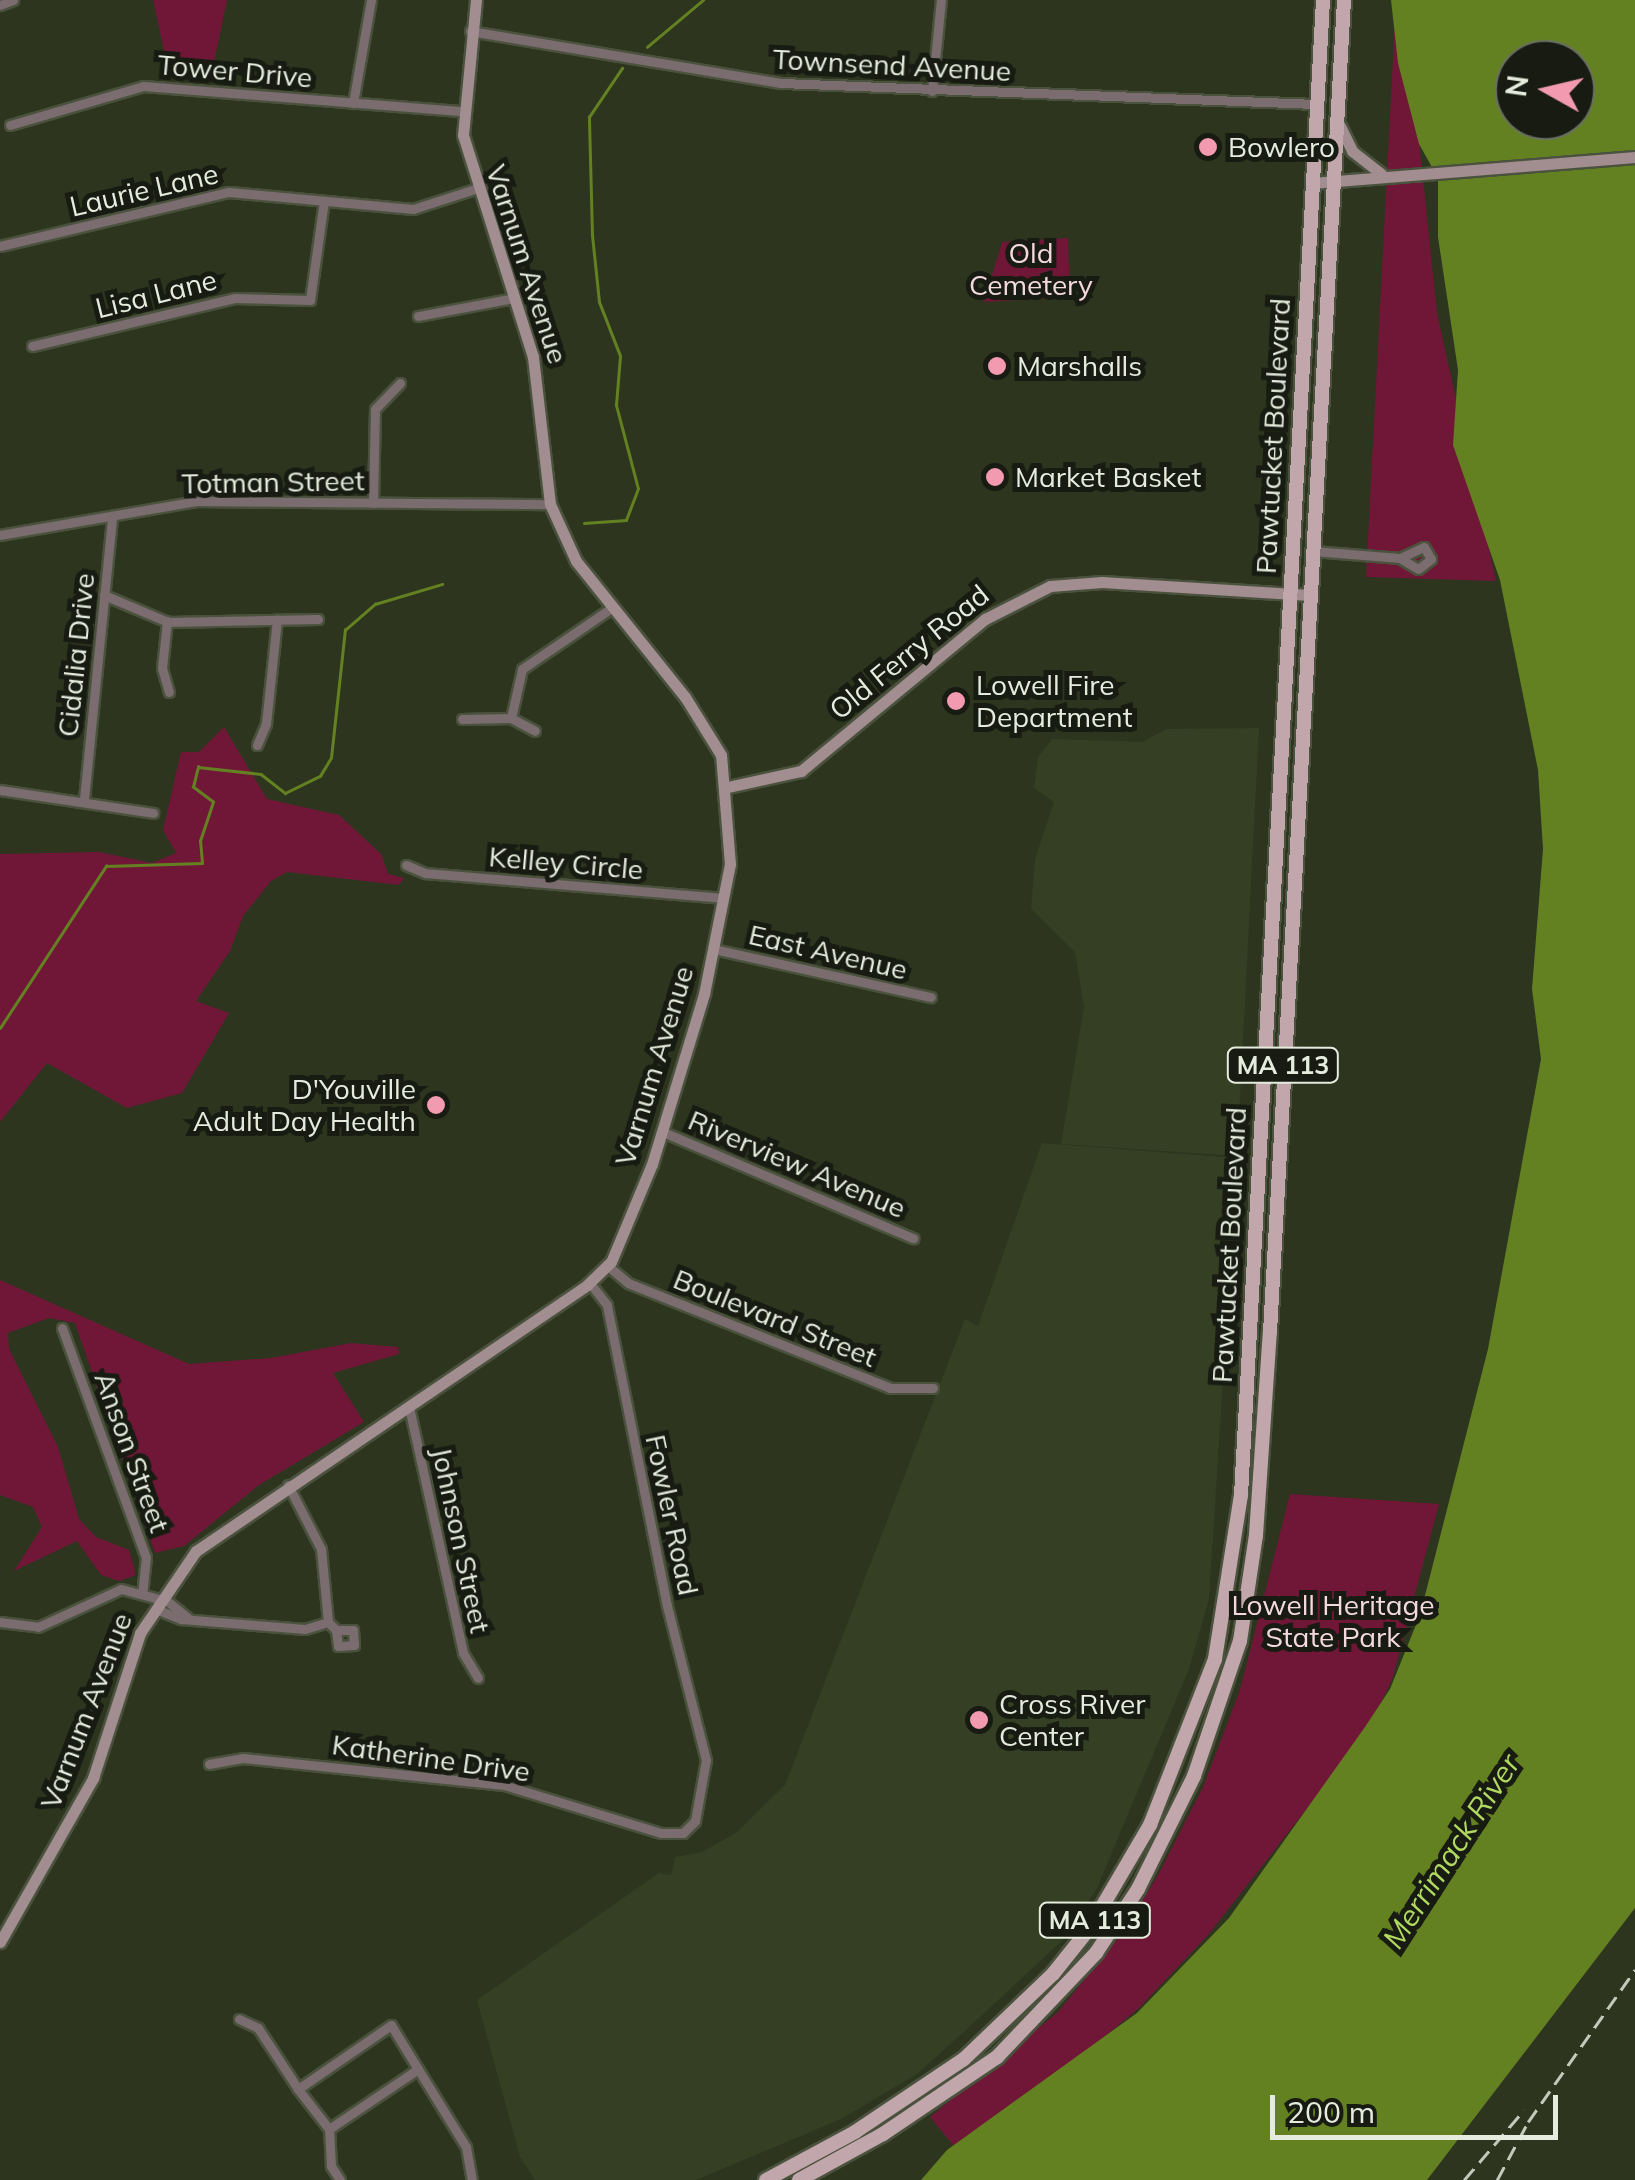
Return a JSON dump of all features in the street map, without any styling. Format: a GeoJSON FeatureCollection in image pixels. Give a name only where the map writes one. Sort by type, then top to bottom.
{"type":"FeatureCollection","features":[{"type":"Feature","properties":{"kind":"main road","name":"Varnum Avenue"},"geometry":{"type":"LineString","coordinates":[[0,1942],[85,1796],[126,1664],[158,1602],[207,1541],[590,1283],[608,1266],[663,1132],[714,949],[724,898],[728,786],[707,726],[568,549],[550,504],[538,385],[514,298],[475,189],[463,110],[476,0]]}},
{"type":"Feature","properties":{"kind":"main road","name":"Pawtucket Boulevard"},"geometry":{"type":"LineString","coordinates":[[766,2180],[855,2132],[964,2059],[1054,1974],[1132,1858],[1197,1717],[1225,1615],[1240,1495],[1323,0]]}},
{"type":"Feature","properties":{"kind":"main road","name":"Pawtucket Boulevard"},"geometry":{"type":"LineString","coordinates":[[798,2180],[938,2101],[1052,2004],[1138,1888],[1194,1776],[1223,1701],[1240,1641],[1260,1487],[1344,0]]}},
{"type":"Feature","properties":{"kind":"main road"},"geometry":{"type":"LineString","coordinates":[[1338,92],[1343,137],[1363,164],[1385,176]]}},
{"type":"Feature","properties":{"kind":"main road"},"geometry":{"type":"LineString","coordinates":[[1312,182],[1635,157]]}},
{"type":"Feature","properties":{"kind":"main road","name":"Old Ferry Road"},"geometry":{"type":"LineString","coordinates":[[728,786],[802,771],[985,619],[1050,586],[1102,582],[1310,595]]}},
{"type":"Feature","properties":{"kind":"street"},"geometry":{"type":"LineString","coordinates":[[0,5],[13,0]]}},
{"type":"Feature","properties":{"kind":"street"},"geometry":{"type":"LineString","coordinates":[[352,103],[371,0]]}},
{"type":"Feature","properties":{"kind":"street"},"geometry":{"type":"LineString","coordinates":[[932,91],[941,0]]}},
{"type":"Feature","properties":{"kind":"street","name":"Townsend Avenue"},"geometry":{"type":"LineString","coordinates":[[470,31],[781,84],[1316,104]]}},
{"type":"Feature","properties":{"kind":"street","name":"Tower Drive"},"geometry":{"type":"LineString","coordinates":[[10,126],[130,86],[463,110]]}},
{"type":"Feature","properties":{"kind":"street","name":"Laurie Lane"},"geometry":{"type":"LineString","coordinates":[[0,246],[229,192],[412,209],[475,189]]}},
{"type":"Feature","properties":{"kind":"street","name":"Lisa Lane"},"geometry":{"type":"LineString","coordinates":[[32,346],[235,298],[310,300],[324,201]]}},
{"type":"Feature","properties":{"kind":"street"},"geometry":{"type":"LineString","coordinates":[[418,316],[514,298]]}},
{"type":"Feature","properties":{"kind":"street"},"geometry":{"type":"LineString","coordinates":[[372,503],[375,409],[400,383]]}},
{"type":"Feature","properties":{"kind":"street","name":"Totman Street"},"geometry":{"type":"LineString","coordinates":[[0,535],[196,501],[550,504]]}},
{"type":"Feature","properties":{"kind":"street","name":"Cidalia Drive"},"geometry":{"type":"LineString","coordinates":[[84,799],[112,516]]}},
{"type":"Feature","properties":{"kind":"street"},"geometry":{"type":"LineString","coordinates":[[1313,552],[1400,558]]}},
{"type":"Feature","properties":{"kind":"street"},"geometry":{"type":"LineString","coordinates":[[104,594],[167,622],[318,619]]}},
{"type":"Feature","properties":{"kind":"street"},"geometry":{"type":"LineString","coordinates":[[511,718],[522,668],[613,607]]}},
{"type":"Feature","properties":{"kind":"street"},"geometry":{"type":"LineString","coordinates":[[257,745],[266,724],[277,620]]}},
{"type":"Feature","properties":{"kind":"street"},"geometry":{"type":"LineString","coordinates":[[167,622],[162,668],[169,692]]}},
{"type":"Feature","properties":{"kind":"street"},"geometry":{"type":"LineString","coordinates":[[462,719],[511,718],[535,731]]}},
{"type":"Feature","properties":{"kind":"street"},"geometry":{"type":"LineString","coordinates":[[0,790],[84,799],[153,812]]}},
{"type":"Feature","properties":{"kind":"street","name":"Kelley Circle"},"geometry":{"type":"LineString","coordinates":[[406,864],[425,873],[724,898]]}},
{"type":"Feature","properties":{"kind":"street","name":"East Avenue"},"geometry":{"type":"LineString","coordinates":[[714,949],[931,998]]}},
{"type":"Feature","properties":{"kind":"street","name":"Riverview Avenue"},"geometry":{"type":"LineString","coordinates":[[663,1132],[913,1238]]}},
{"type":"Feature","properties":{"kind":"street","name":"Boulevard Street"},"geometry":{"type":"LineString","coordinates":[[608,1266],[626,1282],[890,1388],[933,1388]]}},
{"type":"Feature","properties":{"kind":"street","name":"Fowler Road"},"geometry":{"type":"LineString","coordinates":[[590,1283],[610,1317],[706,1760]]}},
{"type":"Feature","properties":{"kind":"street","name":"Anson Street"},"geometry":{"type":"LineString","coordinates":[[62,1328],[146,1556],[142,1594]]}},
{"type":"Feature","properties":{"kind":"street","name":"Johnson Street"},"geometry":{"type":"LineString","coordinates":[[409,1407],[463,1653],[478,1678]]}},
{"type":"Feature","properties":{"kind":"street"},"geometry":{"type":"LineString","coordinates":[[288,1485],[318,1538],[328,1622],[336,1630]]}},
{"type":"Feature","properties":{"kind":"street"},"geometry":{"type":"LineString","coordinates":[[0,1622],[38,1627],[110,1591],[142,1594],[158,1602],[167,1600],[187,1617],[304,1629],[328,1622]]}},
{"type":"Feature","properties":{"kind":"street","name":"Katherine Drive"},"geometry":{"type":"LineString","coordinates":[[209,1764],[243,1758],[504,1785],[661,1833],[683,1834],[703,1802],[706,1760]]}},
{"type":"Feature","properties":{"kind":"street"},"geometry":{"type":"LineString","coordinates":[[239,2019],[258,2028],[329,2129],[331,2166],[340,2180]]}},
{"type":"Feature","properties":{"kind":"street"},"geometry":{"type":"LineString","coordinates":[[298,2089],[391,2025],[466,2147],[472,2180]]}},
{"type":"Feature","properties":{"kind":"street"},"geometry":{"type":"LineString","coordinates":[[329,2129],[418,2069]]}},
{"type":"Feature","properties":{"kind":"shaded area"},"geometry":{"type":"Polygon","coordinates":[[[1259,728],[1237,1156],[1061,1144],[1084,1007],[1075,952],[1031,909],[1035,859],[1054,802],[1034,788],[1038,757],[1052,739],[1142,742],[1166,729],[1259,728]]]}},
{"type":"Feature","properties":{"kind":"shaded area"},"geometry":{"type":"Polygon","coordinates":[[[1042,1143],[1237,1158],[1209,1599],[1189,1669],[1097,1888],[1065,1938],[967,2029],[917,2074],[841,2119],[696,2180],[535,2180],[520,2157],[477,2000],[659,1873],[671,1875],[675,1857],[702,1852],[736,1833],[785,1785],[965,1319],[978,1326],[1042,1143]]]}},
{"type":"Feature","properties":{"kind":"green space"},"geometry":{"type":"Polygon","coordinates":[[[153,0],[227,0],[211,77],[169,74],[153,0]]]}},
{"type":"Feature","properties":{"kind":"green space"},"geometry":{"type":"Polygon","coordinates":[[[1396,0],[1415,102],[1437,313],[1496,581],[1366,577],[1396,0]]]}},
{"type":"Feature","properties":{"kind":"green space","name":"Old Cemetery"},"geometry":{"type":"Polygon","coordinates":[[[1068,238],[1070,297],[984,302],[1002,242],[1068,238]]]}},
{"type":"Feature","properties":{"kind":"green space"},"geometry":{"type":"Polygon","coordinates":[[[224,727],[267,799],[339,815],[381,854],[388,874],[404,878],[399,885],[287,872],[271,881],[243,916],[230,951],[196,1001],[229,1013],[182,1093],[127,1108],[47,1063],[0,1122],[0,854],[99,852],[152,863],[176,853],[163,830],[181,752],[199,752],[224,727]]]}},
{"type":"Feature","properties":{"kind":"green space"},"geometry":{"type":"Polygon","coordinates":[[[0,1280],[189,1364],[271,1358],[351,1343],[398,1347],[399,1354],[333,1373],[364,1422],[259,1485],[184,1546],[155,1553],[75,1323],[49,1318],[8,1333],[9,1349],[58,1447],[79,1519],[96,1537],[129,1550],[136,1575],[119,1581],[101,1575],[77,1541],[14,1571],[42,1527],[33,1507],[0,1495],[0,1280]]]}},
{"type":"Feature","properties":{"kind":"green space","name":"Lowell Heritage State Park"},"geometry":{"type":"Polygon","coordinates":[[[1290,1494],[1439,1504],[1392,1680],[1366,1733],[1208,1935],[1139,2008],[1052,2081],[969,2164],[930,2117],[1058,2012],[1124,1931],[1159,1873],[1203,1787],[1240,1690],[1290,1494]]]}},
{"type":"Feature","properties":{"kind":"water","name":"Merrimack River"},"geometry":{"type":"Polygon","coordinates":[[[1391,0],[1635,0],[1635,1908],[1427,2180],[921,2180],[947,2150],[1137,2013],[1229,1918],[1365,1727],[1390,1689],[1420,1615],[1488,1349],[1541,1059],[1532,989],[1543,849],[1538,770],[1500,580],[1453,445],[1458,370],[1438,237],[1438,178],[1419,144],[1398,63],[1391,0]]]}},
{"type":"Feature","properties":{"kind":"waterway"},"geometry":{"type":"LineString","coordinates":[[647,47],[703,0]]}},
{"type":"Feature","properties":{"kind":"waterway"},"geometry":{"type":"LineString","coordinates":[[584,523],[626,520],[638,489],[616,405],[620,356],[599,302],[592,235],[589,117],[622,68]]}},
{"type":"Feature","properties":{"kind":"waterway"},"geometry":{"type":"LineString","coordinates":[[0,1028],[106,866],[202,863],[200,841],[213,802],[193,787],[198,767],[261,774],[285,793],[320,776],[331,758],[345,630],[375,604],[442,584]]}},
{"type":"Feature","properties":{"kind":"railway"},"geometry":{"type":"LineString","coordinates":[[1497,2180],[1528,2122],[1635,1970]]}},
{"type":"Feature","properties":{"kind":"railway"},"geometry":{"type":"LineString","coordinates":[[1464,2180],[1524,2110]]}},
{"type":"Feature","properties":{"kind":"place","name":"Bowlero"},"geometry":{"type":"Point","coordinates":[1208,147]}},
{"type":"Feature","properties":{"kind":"place","name":"Marshalls"},"geometry":{"type":"Point","coordinates":[997,366]}},
{"type":"Feature","properties":{"kind":"place","name":"Market Basket"},"geometry":{"type":"Point","coordinates":[995,477]}},
{"type":"Feature","properties":{"kind":"place","name":"Lowell Fire Department"},"geometry":{"type":"Point","coordinates":[956,701]}},
{"type":"Feature","properties":{"kind":"place","name":"D'Youville Adult Day Health"},"geometry":{"type":"Point","coordinates":[436,1105]}},
{"type":"Feature","properties":{"kind":"place","name":"Cross River Center"},"geometry":{"type":"Point","coordinates":[979,1720]}}]}
